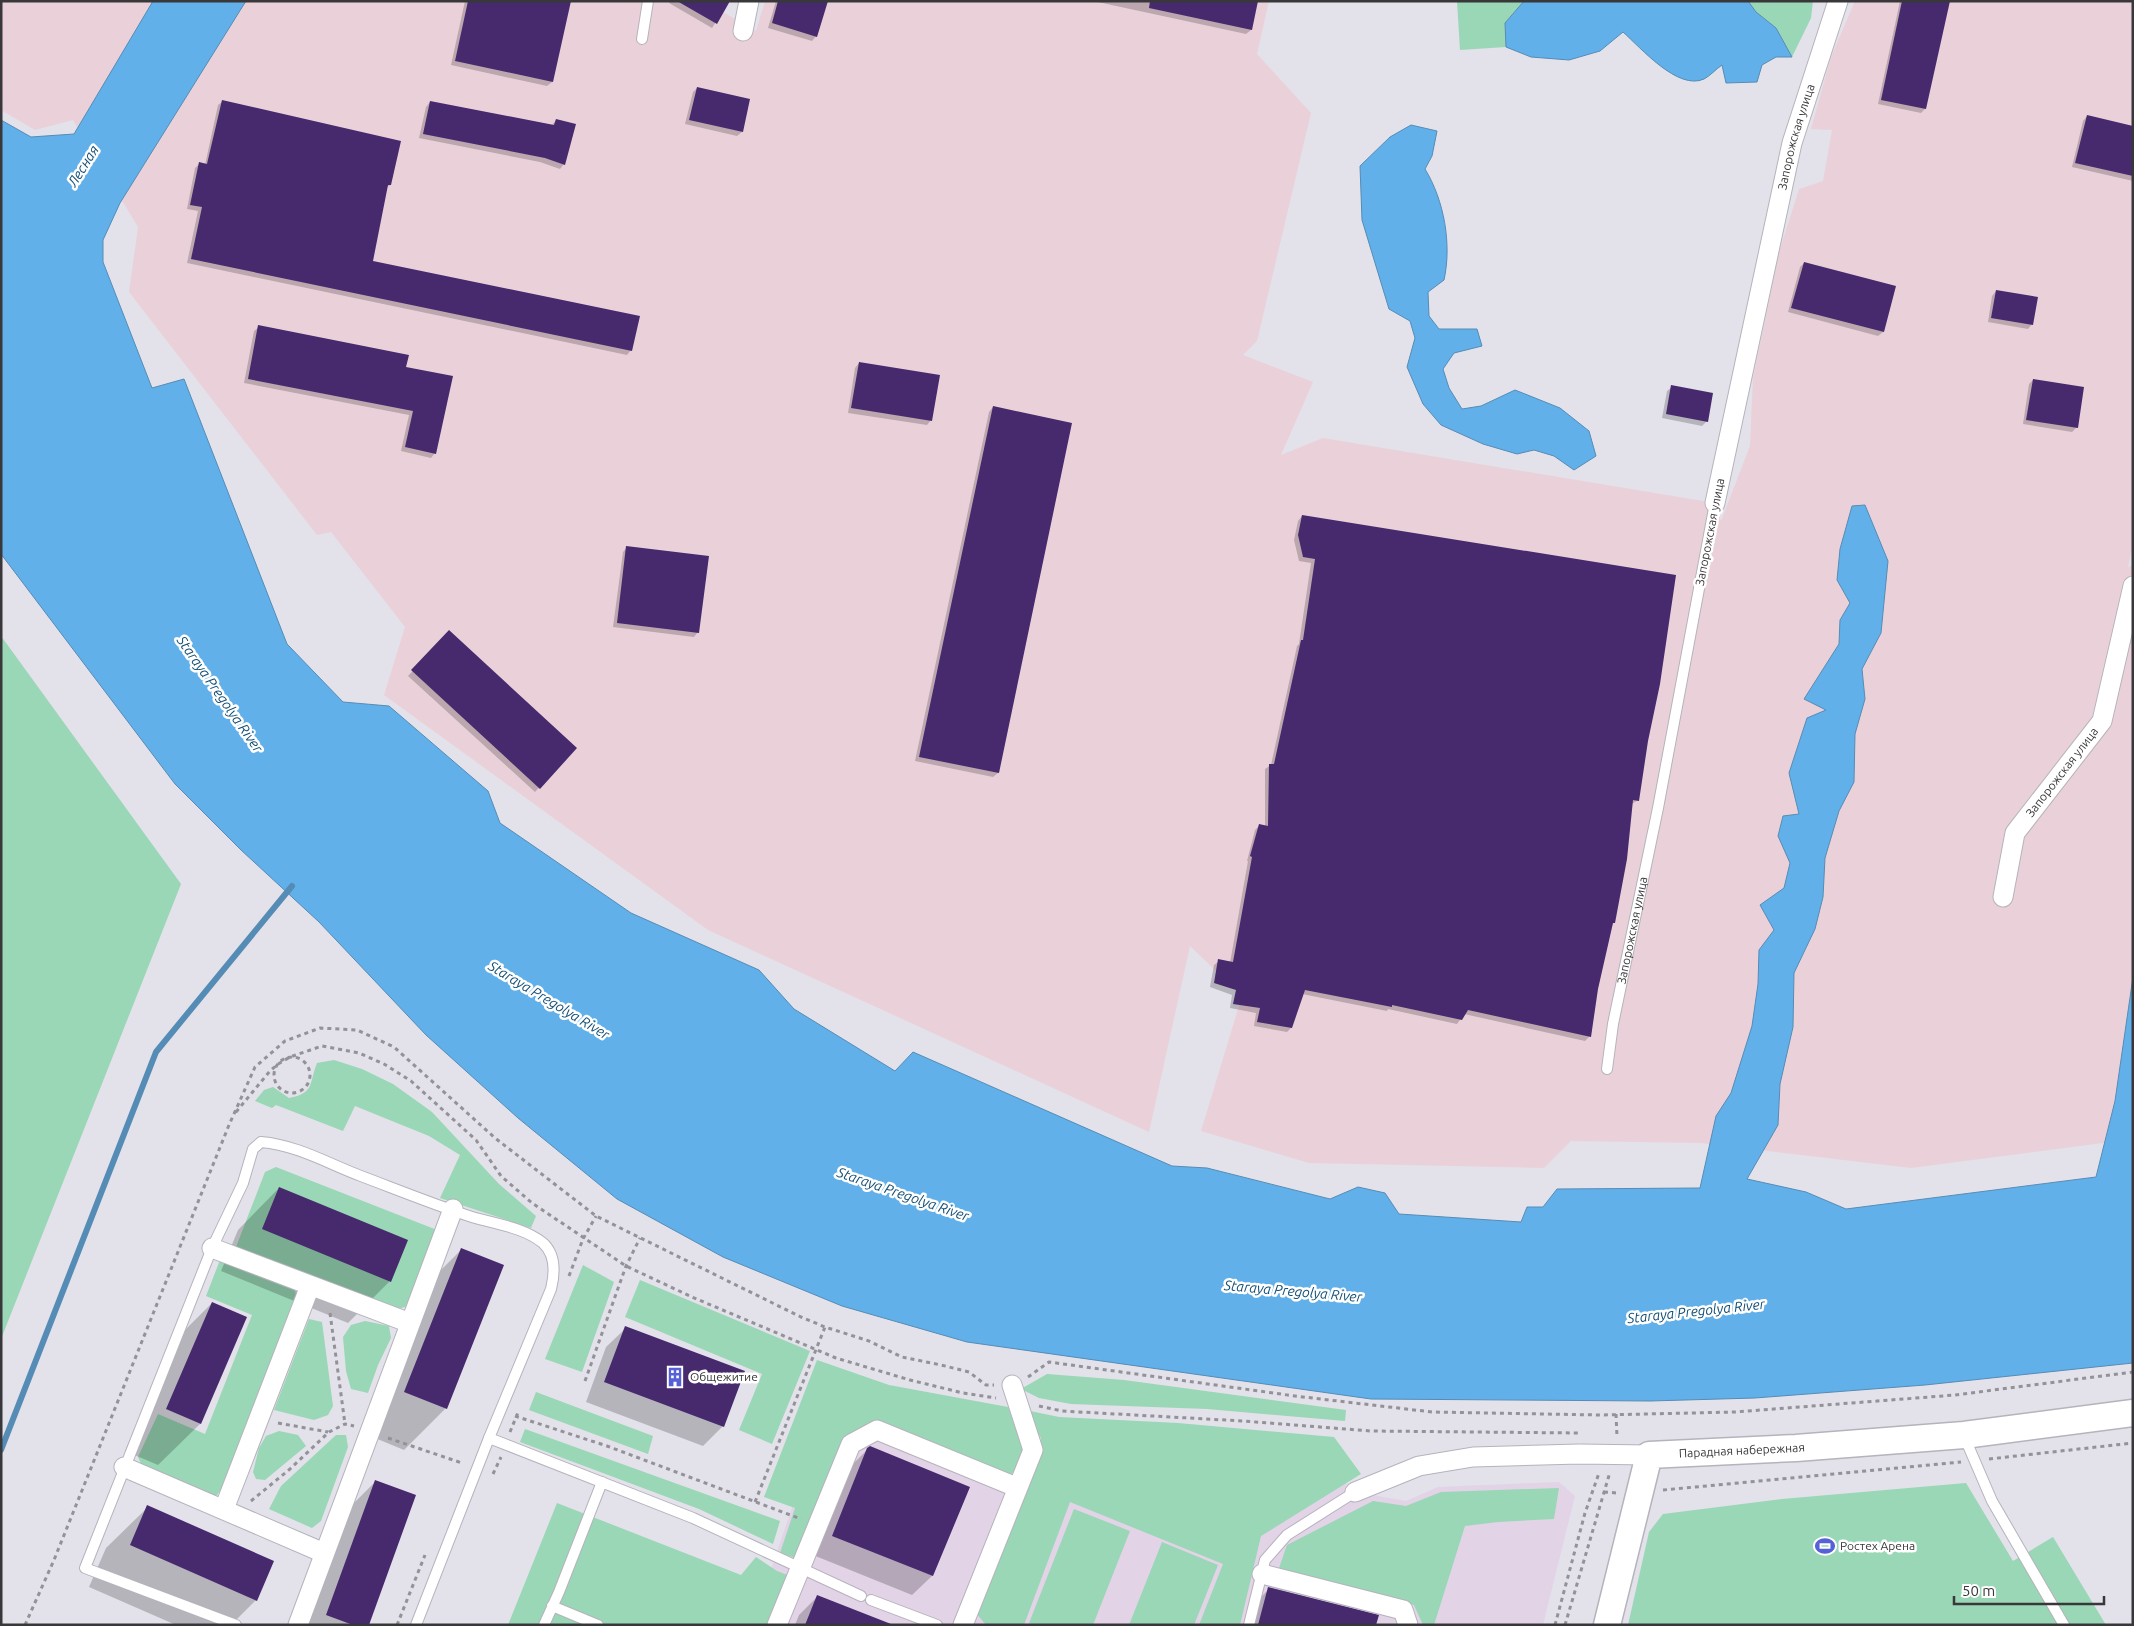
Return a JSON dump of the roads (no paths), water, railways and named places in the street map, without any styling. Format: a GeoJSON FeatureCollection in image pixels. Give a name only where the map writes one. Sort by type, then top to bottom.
{"type":"FeatureCollection","features":[{"type":"Feature","properties":{"kind":"main road","name":"Парадная набережная"},"geometry":{"type":"LineString","coordinates":[[1650,1455],[1796,1448],[1964,1435],[2133,1413]]}},
{"type":"Feature","properties":{"kind":"main road"},"geometry":{"type":"LineString","coordinates":[[1607,1625],[1650,1455]]}},
{"type":"Feature","properties":{"kind":"street"},"geometry":{"type":"LineString","coordinates":[[743,31],[749,1]]}},
{"type":"Feature","properties":{"kind":"street","name":"Запорожская улица"},"geometry":{"type":"LineString","coordinates":[[1715,503],[1792,142],[1838,1]]}},
{"type":"Feature","properties":{"kind":"street","name":"Запорожская улица"},"geometry":{"type":"LineString","coordinates":[[2003,897],[2015,833],[2102,721],[2133,586]]}},
{"type":"Feature","properties":{"kind":"street"},"geometry":{"type":"LineString","coordinates":[[298,1625],[368,1431],[453,1209]]}},
{"type":"Feature","properties":{"kind":"street"},"geometry":{"type":"LineString","coordinates":[[212,1248],[410,1323]]}},
{"type":"Feature","properties":{"kind":"street"},"geometry":{"type":"LineString","coordinates":[[230,1512],[258,1420],[310,1286]]}},
{"type":"Feature","properties":{"kind":"street"},"geometry":{"type":"LineString","coordinates":[[963,1625],[1032,1450],[1015,1393]]}},
{"type":"Feature","properties":{"kind":"street"},"geometry":{"type":"LineString","coordinates":[[777,1625],[851,1444],[877,1430],[1016,1487]]}},
{"type":"Feature","properties":{"kind":"street","name":"Парадная набережная"},"geometry":{"type":"LineString","coordinates":[[1355,1492],[1419,1466],[1473,1457],[1650,1455]]}},
{"type":"Feature","properties":{"kind":"street"},"geometry":{"type":"LineString","coordinates":[[124,1467],[324,1552]]}},
{"type":"Feature","properties":{"kind":"street"},"geometry":{"type":"LineString","coordinates":[[1262,1574],[1403,1610],[1408,1625]]}},
{"type":"Feature","properties":{"kind":"lane"},"geometry":{"type":"LineString","coordinates":[[642,39],[648,1]]}},
{"type":"Feature","properties":{"kind":"lane","name":"Запорожская улица"},"geometry":{"type":"LineString","coordinates":[[1607,1069],[1613,1024],[1658,808],[1715,503]]}},
{"type":"Feature","properties":{"kind":"lane"},"geometry":{"type":"LineString","coordinates":[[236,1625],[85,1568],[212,1248],[243,1183],[253,1149],[261,1142],[287,1146],[361,1176],[453,1209],[528,1233],[544,1244],[552,1258],[556,1271],[551,1288],[500,1410],[416,1625]]}},
{"type":"Feature","properties":{"kind":"lane"},"geometry":{"type":"LineString","coordinates":[[1964,1435],[1992,1501],[2064,1625]]}},
{"type":"Feature","properties":{"kind":"lane"},"geometry":{"type":"LineString","coordinates":[[489,1438],[693,1518],[866,1598],[937,1625]]}},
{"type":"Feature","properties":{"kind":"lane"},"geometry":{"type":"LineString","coordinates":[[544,1625],[602,1482]]}},
{"type":"Feature","properties":{"kind":"lane"},"geometry":{"type":"LineString","coordinates":[[1249,1625],[1265,1560],[1287,1535],[1355,1492]]}},
{"type":"Feature","properties":{"kind":"lane"},"geometry":{"type":"LineString","coordinates":[[552,1606],[598,1625]]}},
{"type":"Feature","properties":{"kind":"water"},"geometry":{"type":"Polygon","coordinates":[[[153,1],[246,1],[120,203],[103,240],[103,262],[152,388],[184,379],[287,644],[343,702],[389,706],[488,791],[500,823],[631,913],[759,970],[794,1009],[895,1071],[913,1052],[1172,1166],[1207,1168],[1330,1199],[1358,1187],[1385,1193],[1399,1214],[1521,1222],[1527,1207],[1543,1207],[1557,1189],[1700,1188],[1716,1116],[1731,1093],[1752,1026],[1758,984],[1759,950],[1774,930],[1760,905],[1784,888],[1790,863],[1778,836],[1783,816],[1799,814],[1789,773],[1807,718],[1826,710],[1804,699],[1839,644],[1840,620],[1850,603],[1837,580],[1840,549],[1852,506],[1865,505],[1888,561],[1881,633],[1862,669],[1865,699],[1855,734],[1854,782],[1839,811],[1825,858],[1823,897],[1815,929],[1794,973],[1793,1027],[1780,1084],[1778,1125],[1747,1179],[1806,1192],[1846,1209],[2096,1177],[2115,1101],[2133,977],[2133,1363],[1925,1385],[1755,1398],[1650,1401],[1371,1399],[967,1342],[842,1306],[723,1257],[617,1199],[518,1118],[426,1035],[319,922],[241,850],[175,784],[1,554],[1,120],[31,137],[74,134],[153,1]]]}},
{"type":"Feature","properties":{"kind":"water"},"geometry":{"type":"Polygon","coordinates":[[[1524,1],[1748,1],[1756,12],[1776,28],[1792,57],[1776,57],[1762,65],[1757,82],[1726,83],[1722,65],[1704,79],[1694,81],[1672,74],[1660,66],[1623,32],[1600,51],[1569,60],[1531,57],[1506,47],[1505,23],[1524,1]]]}},
{"type":"Feature","properties":{"kind":"water"},"geometry":{"type":"Polygon","coordinates":[[[1411,125],[1437,131],[1432,156],[1425,169],[1437,194],[1447,237],[1444,280],[1428,292],[1429,316],[1439,329],[1477,329],[1482,346],[1454,353],[1443,369],[1449,388],[1462,409],[1481,406],[1515,390],[1560,408],[1589,431],[1596,456],[1574,470],[1554,456],[1534,450],[1517,454],[1483,444],[1441,425],[1423,404],[1407,367],[1415,338],[1410,321],[1389,309],[1362,220],[1360,166],[1390,137],[1411,125]]]}},
{"type":"Feature","properties":{"kind":"waterway"},"geometry":{"type":"LineString","coordinates":[[1,1450],[156,1052],[292,886]]}},
{"type":"Feature","properties":{"kind":"place","name":"Общежитие"},"geometry":{"type":"Point","coordinates":[675,1377]}},
{"type":"Feature","properties":{"kind":"place","name":"Ростех Арена"},"geometry":{"type":"Point","coordinates":[1825,1546]}},
{"type":"Feature","properties":{"kind":"water label","name":"Лесная"},"geometry":{"type":"Point","coordinates":[83,166]}},
{"type":"Feature","properties":{"kind":"water label","name":"Staraya Pregolya River"},"geometry":{"type":"Point","coordinates":[220,694]}},
{"type":"Feature","properties":{"kind":"water label","name":"Staraya Pregolya River"},"geometry":{"type":"Point","coordinates":[549,1000]}},
{"type":"Feature","properties":{"kind":"water label","name":"Staraya Pregolya River"},"geometry":{"type":"Point","coordinates":[903,1194]}},
{"type":"Feature","properties":{"kind":"water label","name":"Staraya Pregolya River"},"geometry":{"type":"Point","coordinates":[1293,1291]}},
{"type":"Feature","properties":{"kind":"water label","name":"Staraya Pregolya River"},"geometry":{"type":"Point","coordinates":[1696,1311]}}]}
